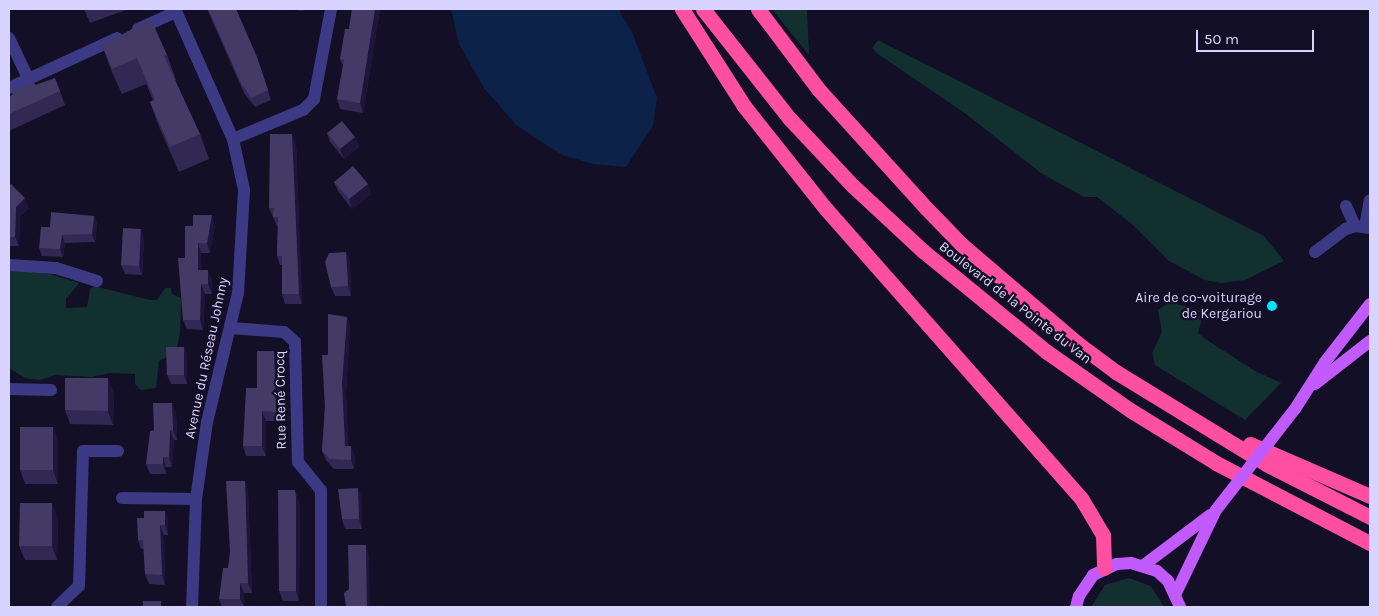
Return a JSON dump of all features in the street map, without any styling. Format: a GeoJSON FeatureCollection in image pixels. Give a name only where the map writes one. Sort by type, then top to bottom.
{"type":"FeatureCollection","features":[{"type":"Feature","properties":{"kind":"highway"},"geometry":{"type":"LineString","coordinates":[[682,9],[744,106],[826,209],[1081,498],[1103,535],[1104,568]]}},
{"type":"Feature","properties":{"kind":"highway","name":"Boulevard de la Pointe du Van"},"geometry":{"type":"LineString","coordinates":[[704,9],[790,119],[853,186],[924,252],[1047,352],[1130,410],[1208,459],[1370,543]]}},
{"type":"Feature","properties":{"kind":"highway","name":"Boulevard de la Pointe du Van"},"geometry":{"type":"LineString","coordinates":[[758,9],[830,102],[962,245],[1077,343],[1185,416],[1266,464],[1370,517]]}},
{"type":"Feature","properties":{"kind":"highway"},"geometry":{"type":"LineString","coordinates":[[1185,416],[1370,496]]}},
{"type":"Feature","properties":{"kind":"main road"},"geometry":{"type":"LineString","coordinates":[[1176,593],[1216,510],[1295,409],[1311,387],[1325,362],[1370,304]]}},
{"type":"Feature","properties":{"kind":"main road"},"geometry":{"type":"LineString","coordinates":[[1311,387],[1370,341]]}},
{"type":"Feature","properties":{"kind":"main road"},"geometry":{"type":"LineString","coordinates":[[1144,565],[1216,510]]}},
{"type":"Feature","properties":{"kind":"main road"},"geometry":{"type":"LineString","coordinates":[[1076,607],[1085,585],[1104,568],[1117,564],[1144,565],[1168,581],[1176,593],[1180,607]]}},
{"type":"Feature","properties":{"kind":"street"},"geometry":{"type":"LineString","coordinates":[[233,140],[303,110],[314,99],[331,9]]}},
{"type":"Feature","properties":{"kind":"street"},"geometry":{"type":"LineString","coordinates":[[9,88],[176,10]]}},
{"type":"Feature","properties":{"kind":"street","name":"Avenue du Réseau Johnny"},"geometry":{"type":"LineString","coordinates":[[176,10],[233,140],[242,175],[244,206],[240,272],[231,328],[207,422],[196,499],[192,607]]}},
{"type":"Feature","properties":{"kind":"street"},"geometry":{"type":"LineString","coordinates":[[9,38],[28,78]]}},
{"type":"Feature","properties":{"kind":"street"},"geometry":{"type":"LineString","coordinates":[[1365,228],[1370,200]]}},
{"type":"Feature","properties":{"kind":"street"},"geometry":{"type":"LineString","coordinates":[[1346,206],[1365,228]]}},
{"type":"Feature","properties":{"kind":"street"},"geometry":{"type":"LineString","coordinates":[[1315,252],[1342,231],[1365,228]]}},
{"type":"Feature","properties":{"kind":"street"},"geometry":{"type":"LineString","coordinates":[[9,265],[56,268],[97,281]]}},
{"type":"Feature","properties":{"kind":"street","name":"Rue René Crocq"},"geometry":{"type":"LineString","coordinates":[[231,328],[284,332],[295,342],[298,462],[321,490],[321,607]]}},
{"type":"Feature","properties":{"kind":"street"},"geometry":{"type":"LineString","coordinates":[[9,388],[52,390]]}},
{"type":"Feature","properties":{"kind":"street"},"geometry":{"type":"LineString","coordinates":[[57,607],[80,586],[83,451],[118,451]]}},
{"type":"Feature","properties":{"kind":"street"},"geometry":{"type":"LineString","coordinates":[[122,498],[196,499]]}},
{"type":"Feature","properties":{"kind":"green space"},"geometry":{"type":"Polygon","coordinates":[[[772,9],[807,9],[809,55],[774,12],[772,9]]]}},
{"type":"Feature","properties":{"kind":"green space"},"geometry":{"type":"Polygon","coordinates":[[[878,40],[1264,236],[1284,261],[1245,280],[1221,283],[1205,280],[1169,261],[1133,225],[1097,197],[1084,197],[1041,173],[966,114],[878,54],[872,48],[878,40]]]}},
{"type":"Feature","properties":{"kind":"green space"},"geometry":{"type":"Polygon","coordinates":[[[9,268],[50,274],[79,283],[66,299],[66,308],[87,307],[90,289],[94,286],[150,300],[157,300],[165,288],[171,288],[172,294],[181,298],[180,333],[176,352],[159,361],[156,388],[141,390],[135,384],[135,374],[109,373],[92,377],[55,375],[40,380],[25,378],[9,368],[9,268]]]}},
{"type":"Feature","properties":{"kind":"green space"},"geometry":{"type":"Polygon","coordinates":[[[1170,302],[1204,312],[1198,333],[1255,371],[1281,383],[1245,420],[1155,365],[1152,353],[1162,332],[1158,310],[1170,302]]]}},
{"type":"Feature","properties":{"kind":"green space"},"geometry":{"type":"Polygon","coordinates":[[[1129,578],[1151,586],[1164,607],[1091,607],[1105,585],[1129,578]]]}},
{"type":"Feature","properties":{"kind":"water"},"geometry":{"type":"Polygon","coordinates":[[[451,9],[618,9],[632,32],[657,98],[653,126],[626,167],[593,164],[562,155],[516,125],[484,88],[459,44],[451,9]]]}},
{"type":"Feature","properties":{"kind":"building"},"geometry":{"type":"Polygon","coordinates":[[[208,9],[236,9],[257,57],[268,90],[251,98],[241,83],[208,9]]]}},
{"type":"Feature","properties":{"kind":"building"},"geometry":{"type":"Polygon","coordinates":[[[352,9],[375,9],[360,103],[337,99],[344,60],[340,59],[345,29],[349,29],[352,9]]]}},
{"type":"Feature","properties":{"kind":"building"},"geometry":{"type":"Polygon","coordinates":[[[151,19],[167,55],[164,56],[200,134],[170,147],[150,102],[155,100],[137,58],[112,69],[102,45],[151,19]]]}},
{"type":"Feature","properties":{"kind":"building"},"geometry":{"type":"Polygon","coordinates":[[[55,78],[60,91],[9,114],[9,97],[13,94],[11,92],[34,82],[35,85],[55,78]]]}},
{"type":"Feature","properties":{"kind":"building"},"geometry":{"type":"Polygon","coordinates":[[[342,121],[355,137],[340,149],[327,133],[342,121]]]}},
{"type":"Feature","properties":{"kind":"building"},"geometry":{"type":"Polygon","coordinates":[[[270,134],[292,134],[299,294],[282,294],[282,256],[277,256],[278,217],[273,217],[274,208],[269,208],[270,134]]]}},
{"type":"Feature","properties":{"kind":"building"},"geometry":{"type":"Polygon","coordinates":[[[353,166],[368,184],[349,199],[334,182],[353,166]]]}},
{"type":"Feature","properties":{"kind":"building"},"geometry":{"type":"Polygon","coordinates":[[[11,184],[25,198],[16,207],[15,237],[9,237],[9,186],[11,184]]]}},
{"type":"Feature","properties":{"kind":"building"},"geometry":{"type":"Polygon","coordinates":[[[51,212],[94,216],[92,234],[62,235],[60,249],[39,248],[41,227],[50,227],[51,212]]]}},
{"type":"Feature","properties":{"kind":"building"},"geometry":{"type":"Polygon","coordinates":[[[193,215],[212,215],[207,243],[198,243],[198,270],[208,270],[208,284],[201,284],[200,320],[183,320],[178,258],[185,258],[185,226],[193,226],[193,215]]]}},
{"type":"Feature","properties":{"kind":"building"},"geometry":{"type":"Polygon","coordinates":[[[123,228],[141,229],[139,266],[121,265],[123,228]]]}},
{"type":"Feature","properties":{"kind":"building"},"geometry":{"type":"Polygon","coordinates":[[[346,252],[348,286],[331,287],[325,262],[329,253],[346,252]]]}},
{"type":"Feature","properties":{"kind":"building"},"geometry":{"type":"Polygon","coordinates":[[[328,314],[347,317],[342,383],[345,446],[351,446],[351,460],[330,459],[322,451],[325,408],[322,355],[328,355],[328,314]]]}},
{"type":"Feature","properties":{"kind":"building"},"geometry":{"type":"Polygon","coordinates":[[[166,347],[184,347],[184,375],[167,375],[166,347]]]}},
{"type":"Feature","properties":{"kind":"building"},"geometry":{"type":"Polygon","coordinates":[[[257,351],[274,351],[276,412],[262,411],[262,446],[243,446],[246,388],[257,388],[257,351]]]}},
{"type":"Feature","properties":{"kind":"building"},"geometry":{"type":"Polygon","coordinates":[[[65,378],[108,378],[108,411],[65,410],[65,378]]]}},
{"type":"Feature","properties":{"kind":"building"},"geometry":{"type":"Polygon","coordinates":[[[153,403],[172,403],[173,430],[170,430],[169,457],[163,457],[163,464],[146,464],[150,431],[154,430],[153,403]]]}},
{"type":"Feature","properties":{"kind":"building"},"geometry":{"type":"Polygon","coordinates":[[[20,427],[53,427],[53,470],[20,470],[20,427]]]}},
{"type":"Feature","properties":{"kind":"building"},"geometry":{"type":"Polygon","coordinates":[[[226,481],[245,481],[248,583],[240,583],[240,599],[219,599],[223,568],[228,568],[230,552],[226,481]]]}},
{"type":"Feature","properties":{"kind":"building"},"geometry":{"type":"Polygon","coordinates":[[[358,488],[359,519],[342,519],[338,489],[358,488]]]}},
{"type":"Feature","properties":{"kind":"building"},"geometry":{"type":"Polygon","coordinates":[[[278,490],[295,490],[296,591],[279,591],[278,490]]]}},
{"type":"Feature","properties":{"kind":"building"},"geometry":{"type":"Polygon","coordinates":[[[20,503],[52,503],[52,546],[19,546],[20,503]]]}},
{"type":"Feature","properties":{"kind":"building"},"geometry":{"type":"Polygon","coordinates":[[[144,511],[165,511],[165,525],[160,525],[162,575],[145,574],[143,540],[138,540],[137,518],[144,518],[144,511]]]}},
{"type":"Feature","properties":{"kind":"building"},"geometry":{"type":"Polygon","coordinates":[[[348,545],[366,545],[367,607],[346,607],[344,593],[349,589],[348,545]]]}},
{"type":"Feature","properties":{"kind":"building"},"geometry":{"type":"Polygon","coordinates":[[[143,601],[161,601],[161,607],[143,607],[143,601]]]}},
{"type":"Feature","properties":{"kind":"place","name":"Aire de co-voiturage de Kergariou"},"geometry":{"type":"Point","coordinates":[1272,306]}}]}
